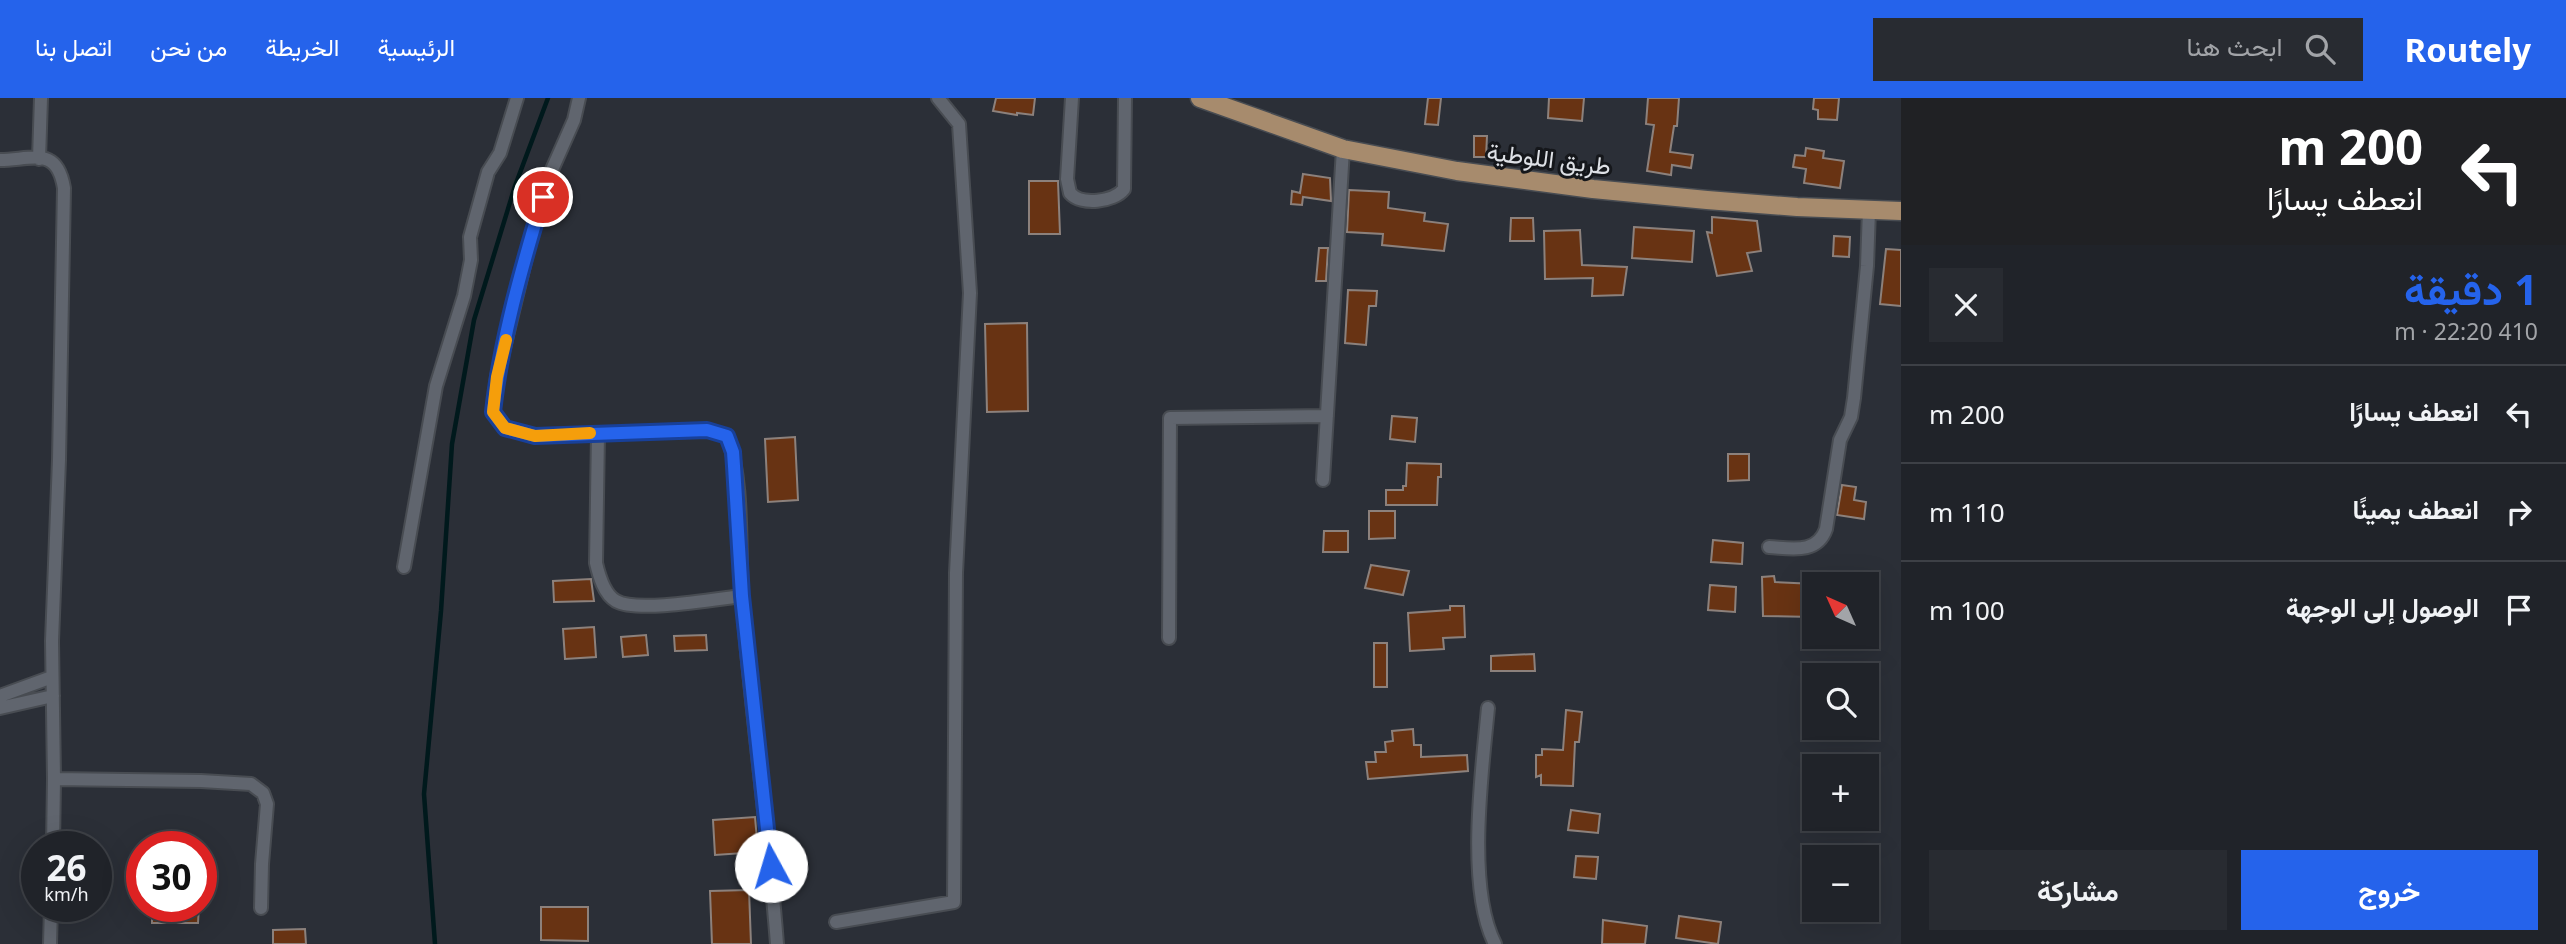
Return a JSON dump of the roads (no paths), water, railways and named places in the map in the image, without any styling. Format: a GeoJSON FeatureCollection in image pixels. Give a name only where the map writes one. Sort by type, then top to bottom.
{"type":"FeatureCollection","features":[{"type":"Feature","properties":{"kind":"main road","name":"طريق اللوطية"},"geometry":{"type":"LineString","coordinates":[[1200,98],[1343,149],[1457,171],[1594,189],[1733,202],[1901,211]]}},
{"type":"Feature","properties":{"kind":"street"},"geometry":{"type":"LineString","coordinates":[[39,159],[41,98]]}},
{"type":"Feature","properties":{"kind":"street"},"geometry":{"type":"LineString","coordinates":[[404,567],[436,386],[464,296],[471,260],[470,237],[488,172],[500,153],[517,98]]}},
{"type":"Feature","properties":{"kind":"street"},"geometry":{"type":"LineString","coordinates":[[579,98],[574,120],[551,172],[528,248],[497,377],[493,412],[505,428],[535,436],[707,430],[727,436],[733,452],[735,471],[742,596],[777,944]]}},
{"type":"Feature","properties":{"kind":"street"},"geometry":{"type":"LineString","coordinates":[[836,922],[954,902],[956,573],[970,293],[959,124],[938,98]]}},
{"type":"Feature","properties":{"kind":"street"},"geometry":{"type":"LineString","coordinates":[[1072,98],[1068,187],[1074,198],[1099,200],[1119,195],[1124,189],[1125,98]]}},
{"type":"Feature","properties":{"kind":"street"},"geometry":{"type":"LineString","coordinates":[[1323,480],[1343,149]]}},
{"type":"Feature","properties":{"kind":"street"},"geometry":{"type":"LineString","coordinates":[[0,160],[49,159],[56,163],[61,172],[64,188],[60,447],[52,677],[52,831]]}},
{"type":"Feature","properties":{"kind":"street"},"geometry":{"type":"LineString","coordinates":[[1769,547],[1807,549],[1821,540],[1826,529],[1840,440],[1851,417],[1854,398],[1867,267],[1869,211]]}},
{"type":"Feature","properties":{"kind":"street"},"geometry":{"type":"LineString","coordinates":[[1169,638],[1170,418],[1326,416]]}},
{"type":"Feature","properties":{"kind":"street"},"geometry":{"type":"LineString","coordinates":[[598,433],[596,563],[598,576],[611,597],[619,603],[640,605],[676,604],[742,596]]}},
{"type":"Feature","properties":{"kind":"street"},"geometry":{"type":"LineString","coordinates":[[0,695],[52,677]]}},
{"type":"Feature","properties":{"kind":"street"},"geometry":{"type":"LineString","coordinates":[[0,708],[53,696]]}},
{"type":"Feature","properties":{"kind":"street"},"geometry":{"type":"LineString","coordinates":[[1488,708],[1478,817],[1481,889],[1488,931],[1494,944]]}},
{"type":"Feature","properties":{"kind":"street"},"geometry":{"type":"LineString","coordinates":[[54,779],[251,784],[263,793],[267,804],[261,864],[261,908]]}},
{"type":"Feature","properties":{"kind":"street"},"geometry":{"type":"LineString","coordinates":[[50,944],[51,922]]}},
{"type":"Feature","properties":{"kind":"waterway"},"geometry":{"type":"LineString","coordinates":[[435,944],[424,794],[441,611],[452,444],[474,320],[515,186],[548,98]]}}]}
